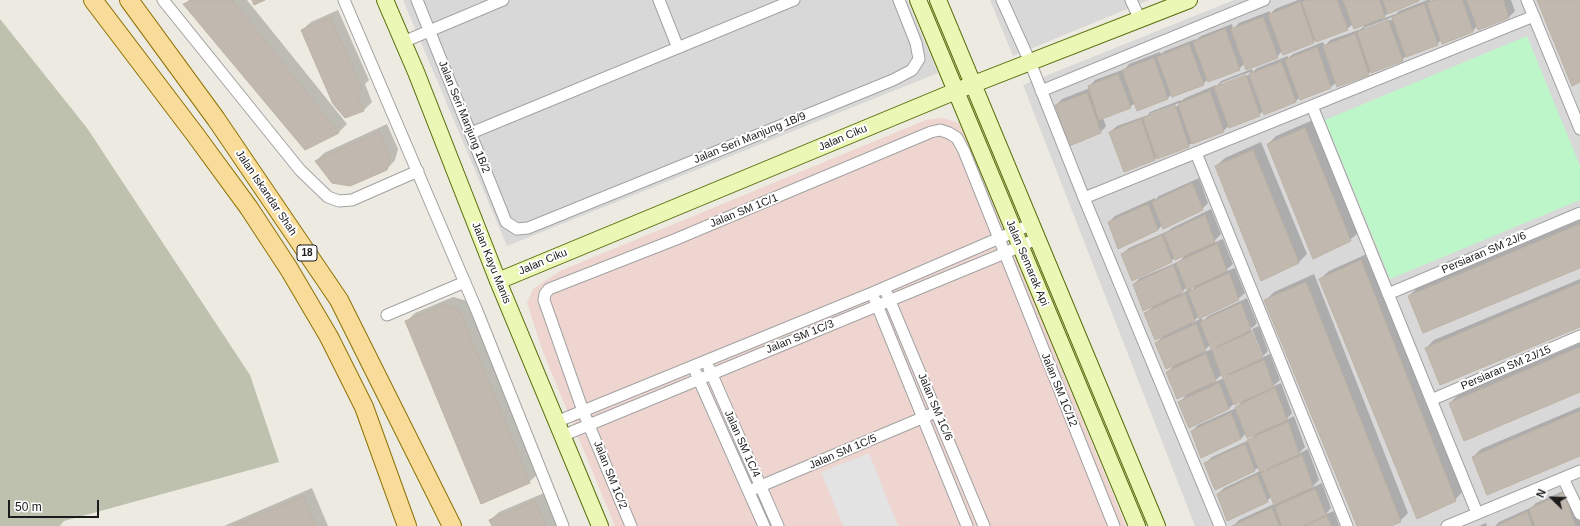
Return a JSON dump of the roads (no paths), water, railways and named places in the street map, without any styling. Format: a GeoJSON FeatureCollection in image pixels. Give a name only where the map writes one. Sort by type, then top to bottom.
{"type":"FeatureCollection","features":[{"type":"Feature","properties":{"kind":"main road","name":"Jalan Iskandar Shah"},"geometry":{"type":"LineString","coordinates":[[92,0],[194,133],[249,208],[289,269],[329,337],[364,407],[407,526]]}},
{"type":"Feature","properties":{"kind":"main road","name":"Jalan Iskandar Shah"},"geometry":{"type":"LineString","coordinates":[[129,0],[216,119],[339,300],[450,523]]}},
{"type":"Feature","properties":{"kind":"street"},"geometry":{"type":"LineString","coordinates":[[163,0],[300,170],[328,197],[339,201],[352,200],[418,171]]}},
{"type":"Feature","properties":{"kind":"street"},"geometry":{"type":"LineString","coordinates":[[344,0],[465,282],[563,526]]}},
{"type":"Feature","properties":{"kind":"street","name":"Jalan Kayu Manis"},"geometry":{"type":"LineString","coordinates":[[385,0],[498,281],[600,526]]}},
{"type":"Feature","properties":{"kind":"street","name":"Jalan Seri Manjung 1B/2"},"geometry":{"type":"LineString","coordinates":[[417,0],[506,222],[517,229]]}},
{"type":"Feature","properties":{"kind":"street"},"geometry":{"type":"LineString","coordinates":[[403,42],[503,0]]}},
{"type":"Feature","properties":{"kind":"street"},"geometry":{"type":"LineString","coordinates":[[659,0],[678,48]]}},
{"type":"Feature","properties":{"kind":"street","name":"Jalan Seri Manjung 1B/9"},"geometry":{"type":"LineString","coordinates":[[517,229],[528,228],[893,80],[912,70],[919,59],[916,42],[899,0]]}},
{"type":"Feature","properties":{"kind":"street","name":"Jalan Semarak Api"},"geometry":{"type":"LineString","coordinates":[[918,0],[1137,526]]}},
{"type":"Feature","properties":{"kind":"street","name":"Jalan Semarak Api"},"geometry":{"type":"LineString","coordinates":[[938,0],[1157,526]]}},
{"type":"Feature","properties":{"kind":"street"},"geometry":{"type":"LineString","coordinates":[[1002,0],[1030,62],[1084,198],[1220,526]]}},
{"type":"Feature","properties":{"kind":"street"},"geometry":{"type":"LineString","coordinates":[[1131,0],[1140,20]]}},
{"type":"Feature","properties":{"kind":"street","name":"Jalan Ciku"},"geometry":{"type":"LineString","coordinates":[[498,281],[956,91],[1189,0]]}},
{"type":"Feature","properties":{"kind":"street"},"geometry":{"type":"LineString","coordinates":[[1041,91],[1264,0]]}},
{"type":"Feature","properties":{"kind":"street"},"geometry":{"type":"LineString","coordinates":[[1527,0],[1580,129]]}},
{"type":"Feature","properties":{"kind":"street"},"geometry":{"type":"LineString","coordinates":[[471,133],[678,48],[787,1]]}},
{"type":"Feature","properties":{"kind":"street"},"geometry":{"type":"LineString","coordinates":[[1084,198],[1534,16]]}},
{"type":"Feature","properties":{"kind":"street"},"geometry":{"type":"LineString","coordinates":[[1312,106],[1477,513]]}},
{"type":"Feature","properties":{"kind":"street","name":"Jalan SM 1C/1"},"geometry":{"type":"LineString","coordinates":[[590,425],[583,411],[544,300],[544,294],[549,289],[682,237],[931,132],[940,130],[950,133],[957,138],[964,151],[1005,253]]}},
{"type":"Feature","properties":{"kind":"street"},"geometry":{"type":"LineString","coordinates":[[1196,153],[1347,526]]}},
{"type":"Feature","properties":{"kind":"street","name":"Persiaran SM 2J/6"},"geometry":{"type":"LineString","coordinates":[[1388,294],[1580,213]]}},
{"type":"Feature","properties":{"kind":"street","name":"Jalan SM 1C/3"},"geometry":{"type":"LineString","coordinates":[[556,422],[707,362],[999,239],[1014,231],[1035,231]]}},
{"type":"Feature","properties":{"kind":"street","name":"Jalan SM 1C/3"},"geometry":{"type":"LineString","coordinates":[[562,436],[1005,253],[1020,246],[1035,231]]}},
{"type":"Feature","properties":{"kind":"street","name":"Jalan SM 1C/12"},"geometry":{"type":"LineString","coordinates":[[1005,253],[1114,526]]}},
{"type":"Feature","properties":{"kind":"street"},"geometry":{"type":"LineString","coordinates":[[387,315],[465,282]]}},
{"type":"Feature","properties":{"kind":"street","name":"Jalan SM 1C/6"},"geometry":{"type":"LineString","coordinates":[[884,288],[984,526]]}},
{"type":"Feature","properties":{"kind":"street","name":"Jalan SM 1C/6"},"geometry":{"type":"LineString","coordinates":[[872,293],[967,526]]}},
{"type":"Feature","properties":{"kind":"street","name":"Persiaran SM 2J/15"},"geometry":{"type":"LineString","coordinates":[[1432,400],[1580,336]]}},
{"type":"Feature","properties":{"kind":"street","name":"Jalan SM 1C/4"},"geometry":{"type":"LineString","coordinates":[[707,362],[778,526]]}},
{"type":"Feature","properties":{"kind":"street","name":"Jalan SM 1C/4"},"geometry":{"type":"LineString","coordinates":[[694,367],[764,526]]}},
{"type":"Feature","properties":{"kind":"street","name":"Jalan SM 1C/5"},"geometry":{"type":"LineString","coordinates":[[749,491],[937,412]]}},
{"type":"Feature","properties":{"kind":"street","name":"Jalan SM 1C/2"},"geometry":{"type":"LineString","coordinates":[[590,425],[631,526]]}},
{"type":"Feature","properties":{"kind":"street"},"geometry":{"type":"LineString","coordinates":[[1447,526],[1580,471]]}},
{"type":"Feature","properties":{"kind":"street"},"geometry":{"type":"LineString","coordinates":[[1563,478],[1580,514]]}}]}
